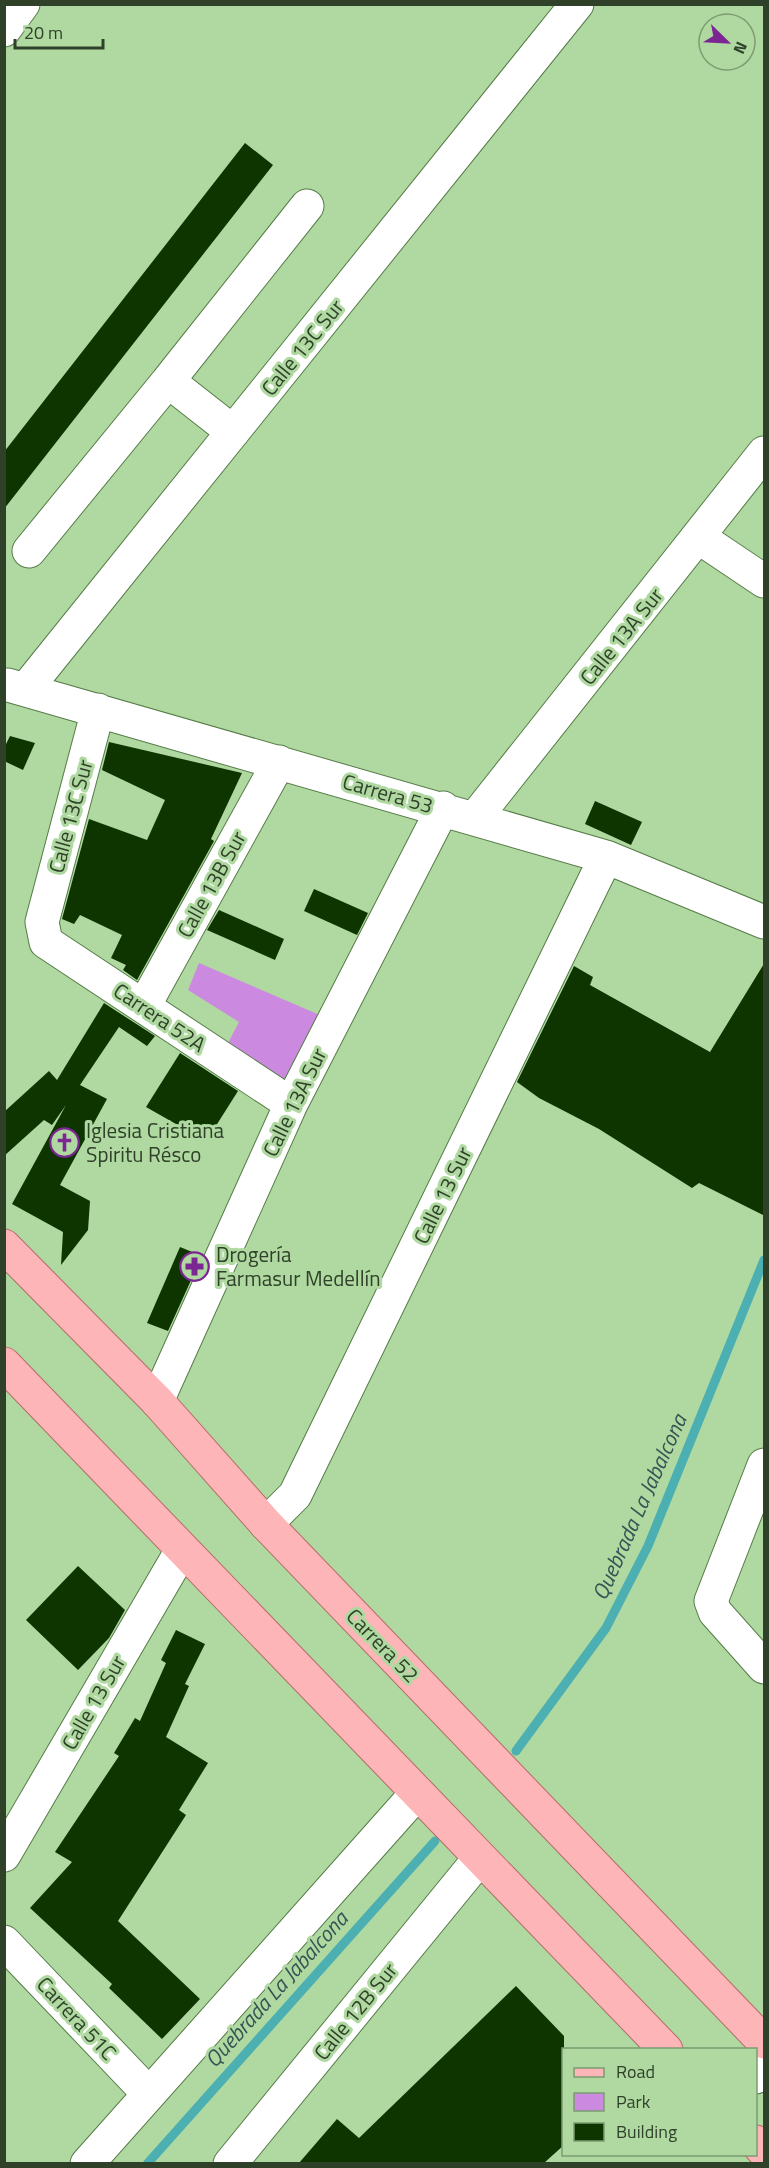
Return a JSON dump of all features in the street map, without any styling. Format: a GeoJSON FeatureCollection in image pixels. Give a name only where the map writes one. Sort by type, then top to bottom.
{"type":"FeatureCollection","features":[{"type":"Feature","properties":{"kind":"main road","name":"Carrera 52"},"geometry":{"type":"LineString","coordinates":[[4,1246],[157,1401],[266,1524],[765,2042]]}},
{"type":"Feature","properties":{"kind":"main road"},"geometry":{"type":"LineString","coordinates":[[4,1364],[665,2048]]}},
{"type":"Feature","properties":{"kind":"street"},"geometry":{"type":"LineString","coordinates":[[4,30],[23,4]]}},
{"type":"Feature","properties":{"kind":"street","name":"Calle 13C Sur"},"geometry":{"type":"LineString","coordinates":[[15,687],[233,432],[577,4]]}},
{"type":"Feature","properties":{"kind":"street"},"geometry":{"type":"LineString","coordinates":[[30,551],[307,206]]}},
{"type":"Feature","properties":{"kind":"street"},"geometry":{"type":"LineString","coordinates":[[168,381],[233,432]]}},
{"type":"Feature","properties":{"kind":"street","name":"Calle 13A Sur"},"geometry":{"type":"LineString","coordinates":[[475,818],[700,538],[765,453]]}},
{"type":"Feature","properties":{"kind":"street"},"geometry":{"type":"LineString","coordinates":[[700,538],[765,581]]}},
{"type":"Feature","properties":{"kind":"street","name":"Carrera 53"},"geometry":{"type":"LineString","coordinates":[[15,687],[606,857],[765,922]]}},
{"type":"Feature","properties":{"kind":"street","name":"Calle 13C Sur"},"geometry":{"type":"LineString","coordinates":[[42,922],[98,710]]}},
{"type":"Feature","properties":{"kind":"street","name":"Calle 13B Sur"},"geometry":{"type":"LineString","coordinates":[[144,1006],[279,762]]}},
{"type":"Feature","properties":{"kind":"street","name":"Calle 13A Sur"},"geometry":{"type":"LineString","coordinates":[[157,1401],[291,1104],[442,808]]}},
{"type":"Feature","properties":{"kind":"street","name":"Calle 13 Sur"},"geometry":{"type":"LineString","coordinates":[[266,1524],[295,1495],[606,857]]}},
{"type":"Feature","properties":{"kind":"street","name":"Carrera 52A"},"geometry":{"type":"LineString","coordinates":[[42,922],[46,942],[291,1104]]}},
{"type":"Feature","properties":{"kind":"street"},"geometry":{"type":"LineString","coordinates":[[765,1465],[711,1601],[715,1612],[765,1667]]}},
{"type":"Feature","properties":{"kind":"street","name":"Calle 13 Sur"},"geometry":{"type":"LineString","coordinates":[[4,1854],[182,1550]]}},
{"type":"Feature","properties":{"kind":"street"},"geometry":{"type":"LineString","coordinates":[[87,2163],[417,1793]]}},
{"type":"Feature","properties":{"kind":"street","name":"Calle 12B Sur"},"geometry":{"type":"LineString","coordinates":[[230,2163],[480,1858]]}},
{"type":"Feature","properties":{"kind":"street","name":"Carrera 51C"},"geometry":{"type":"LineString","coordinates":[[4,1942],[149,2094]]}},
{"type":"Feature","properties":{"kind":"green space"},"geometry":{"type":"Polygon","coordinates":[[[199,963],[329,1019],[295,1091],[228,1043],[239,1022],[188,990],[199,963]]]}},
{"type":"Feature","properties":{"kind":"building"},"geometry":{"type":"Polygon","coordinates":[[[245,143],[273,165],[4,509],[4,452],[245,143]]]}},
{"type":"Feature","properties":{"kind":"building"},"geometry":{"type":"Polygon","coordinates":[[[10,736],[35,743],[23,770],[4,761],[4,748],[10,736]]]}},
{"type":"Feature","properties":{"kind":"building"},"geometry":{"type":"Polygon","coordinates":[[[109,742],[242,773],[211,839],[214,841],[137,980],[123,970],[126,965],[111,958],[122,935],[80,915],[74,924],[62,919],[89,819],[147,840],[165,800],[102,770],[109,742]]]}},
{"type":"Feature","properties":{"kind":"building"},"geometry":{"type":"Polygon","coordinates":[[[595,801],[642,822],[631,845],[585,824],[595,801]]]}},
{"type":"Feature","properties":{"kind":"building"},"geometry":{"type":"Polygon","coordinates":[[[314,889],[368,913],[357,935],[304,911],[314,889]]]}},
{"type":"Feature","properties":{"kind":"building"},"geometry":{"type":"Polygon","coordinates":[[[219,910],[284,939],[275,960],[207,930],[219,910]]]}},
{"type":"Feature","properties":{"kind":"building"},"geometry":{"type":"Polygon","coordinates":[[[765,962],[765,1216],[699,1183],[692,1188],[599,1129],[539,1098],[517,1082],[574,966],[593,977],[590,985],[710,1052],[765,962]]]}},
{"type":"Feature","properties":{"kind":"building"},"geometry":{"type":"Polygon","coordinates":[[[104,1003],[155,1036],[147,1046],[119,1027],[80,1085],[107,1099],[60,1185],[90,1201],[88,1230],[61,1265],[63,1232],[12,1204],[66,1105],[52,1125],[44,1120],[4,1156],[4,1112],[49,1071],[57,1080],[104,1003]]]}},
{"type":"Feature","properties":{"kind":"building"},"geometry":{"type":"Polygon","coordinates":[[[180,1053],[238,1091],[207,1140],[181,1131],[183,1128],[146,1107],[180,1053]]]}},
{"type":"Feature","properties":{"kind":"building"},"geometry":{"type":"Polygon","coordinates":[[[180,1247],[202,1256],[168,1331],[147,1323],[180,1247]]]}},
{"type":"Feature","properties":{"kind":"building"},"geometry":{"type":"Polygon","coordinates":[[[78,1566],[125,1610],[109,1638],[78,1670],[26,1620],[78,1566]]]}},
{"type":"Feature","properties":{"kind":"building"},"geometry":{"type":"Polygon","coordinates":[[[176,1630],[205,1644],[185,1684],[189,1686],[166,1737],[208,1763],[179,1810],[186,1815],[118,1921],[200,1999],[162,2039],[109,1988],[112,1984],[30,1908],[72,1862],[55,1852],[119,1756],[114,1753],[135,1718],[140,1721],[166,1663],[161,1660],[176,1630]]]}},
{"type":"Feature","properties":{"kind":"building"},"geometry":{"type":"Polygon","coordinates":[[[516,1986],[564,2036],[562,2147],[544,2163],[299,2163],[337,2119],[359,2138],[516,1986]]]}},
{"type":"Feature","properties":{"kind":"waterway","name":"Quebrada La Jabalcona"},"geometry":{"type":"LineString","coordinates":[[516,1751],[606,1628],[648,1546],[764,1260]]}},
{"type":"Feature","properties":{"kind":"waterway","name":"Quebrada La Jabalcona"},"geometry":{"type":"LineString","coordinates":[[147,2164],[435,1841]]}},
{"type":"Feature","properties":{"kind":"place","name":"Iglesia Cristiana Spiritu Résco"},"geometry":{"type":"Point","coordinates":[65,1142]}},
{"type":"Feature","properties":{"kind":"place","name":"Drogería Farmasur Medellín"},"geometry":{"type":"Point","coordinates":[195,1266]}}]}
